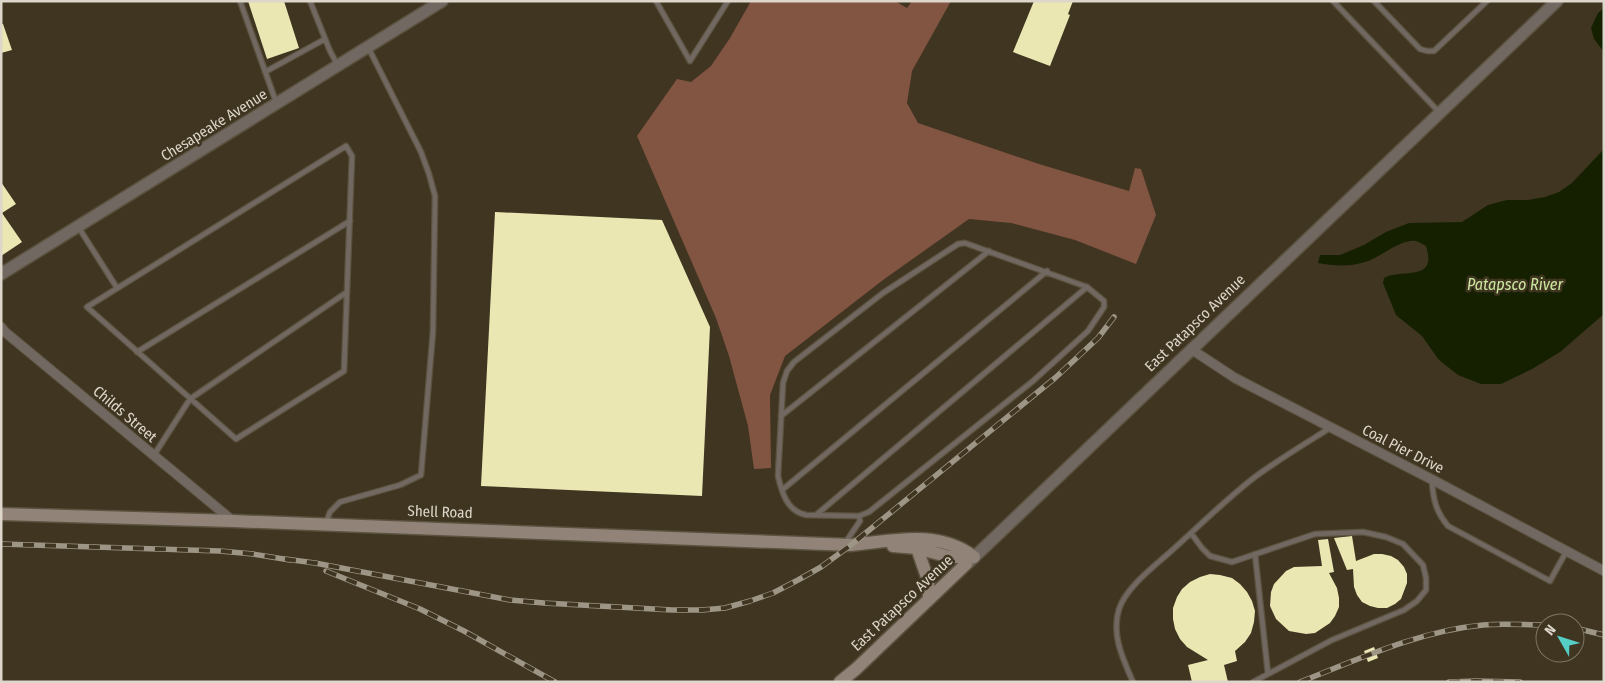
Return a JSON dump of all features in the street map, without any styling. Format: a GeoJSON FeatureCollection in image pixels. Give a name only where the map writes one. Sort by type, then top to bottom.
{"type":"FeatureCollection","features":[{"type":"Feature","properties":{"kind":"main road","name":"Shell Road"},"geometry":{"type":"LineString","coordinates":[[1,514],[325,524],[844,544],[877,543],[891,539],[923,539],[962,548],[970,560]]}},
{"type":"Feature","properties":{"kind":"main road","name":"Shell Road"},"geometry":{"type":"LineString","coordinates":[[877,543],[917,548],[970,560]]}},
{"type":"Feature","properties":{"kind":"main road"},"geometry":{"type":"LineString","coordinates":[[917,548],[928,580],[929,598]]}},
{"type":"Feature","properties":{"kind":"main road","name":"East Patapsco Avenue"},"geometry":{"type":"LineString","coordinates":[[840,682],[970,560]]}},
{"type":"Feature","properties":{"kind":"main road","name":"East Patapsco Avenue"},"geometry":{"type":"LineString","coordinates":[[846,682],[856,669]]}},
{"type":"Feature","properties":{"kind":"street","name":"Chesapeake Avenue"},"geometry":{"type":"LineString","coordinates":[[1,274],[442,1]]}},
{"type":"Feature","properties":{"kind":"street","name":"East Patapsco Avenue"},"geometry":{"type":"LineString","coordinates":[[970,560],[1557,1]]}},
{"type":"Feature","properties":{"kind":"street","name":"Childs Street"},"geometry":{"type":"LineString","coordinates":[[1,327],[233,521]]}},
{"type":"Feature","properties":{"kind":"street","name":"Coal Pier Drive"},"geometry":{"type":"LineString","coordinates":[[1192,349],[1235,378],[1604,571]]}},
{"type":"Feature","properties":{"kind":"lane"},"geometry":{"type":"LineString","coordinates":[[240,1],[277,104]]}},
{"type":"Feature","properties":{"kind":"lane"},"geometry":{"type":"LineString","coordinates":[[310,1],[338,66]]}},
{"type":"Feature","properties":{"kind":"lane"},"geometry":{"type":"LineString","coordinates":[[656,1],[690,61],[728,1]]}},
{"type":"Feature","properties":{"kind":"lane"},"geometry":{"type":"LineString","coordinates":[[1333,1],[1440,113]]}},
{"type":"Feature","properties":{"kind":"lane"},"geometry":{"type":"LineString","coordinates":[[1374,1],[1420,49],[1434,52],[1487,1]]}},
{"type":"Feature","properties":{"kind":"lane"},"geometry":{"type":"LineString","coordinates":[[265,72],[325,39]]}},
{"type":"Feature","properties":{"kind":"lane"},"geometry":{"type":"LineString","coordinates":[[325,524],[330,512],[340,502],[400,485],[421,475],[433,331],[434,196],[421,152],[368,47]]}},
{"type":"Feature","properties":{"kind":"lane"},"geometry":{"type":"LineString","coordinates":[[346,146],[352,156],[344,371],[236,439],[87,307],[117,288],[346,146]]}},
{"type":"Feature","properties":{"kind":"lane"},"geometry":{"type":"LineString","coordinates":[[138,352],[350,221]]}},
{"type":"Feature","properties":{"kind":"lane"},"geometry":{"type":"LineString","coordinates":[[78,227],[117,288]]}},
{"type":"Feature","properties":{"kind":"lane"},"geometry":{"type":"LineString","coordinates":[[965,243],[1047,271],[1087,287],[1104,301],[1104,307],[1088,331],[1033,381],[869,512],[859,516],[806,515],[793,511],[782,490],[778,476],[783,383],[787,371],[794,362],[883,293],[958,244],[965,243]]}},
{"type":"Feature","properties":{"kind":"lane"},"geometry":{"type":"LineString","coordinates":[[781,416],[989,251]]}},
{"type":"Feature","properties":{"kind":"lane"},"geometry":{"type":"LineString","coordinates":[[782,490],[1047,271]]}},
{"type":"Feature","properties":{"kind":"lane"},"geometry":{"type":"LineString","coordinates":[[816,515],[1087,287]]}},
{"type":"Feature","properties":{"kind":"lane"},"geometry":{"type":"LineString","coordinates":[[154,455],[190,399],[347,292]]}},
{"type":"Feature","properties":{"kind":"lane"},"geometry":{"type":"LineString","coordinates":[[1133,682],[1116,638],[1119,609],[1124,598],[1140,580],[1252,480],[1287,455],[1331,428]]}},
{"type":"Feature","properties":{"kind":"lane"},"geometry":{"type":"LineString","coordinates":[[1431,479],[1436,507],[1441,517],[1448,526],[1475,541],[1550,581],[1566,552]]}},
{"type":"Feature","properties":{"kind":"lane"},"geometry":{"type":"LineString","coordinates":[[844,544],[860,521],[859,516]]}},
{"type":"Feature","properties":{"kind":"lane"},"geometry":{"type":"LineString","coordinates":[[1191,533],[1210,556],[1232,562],[1315,534],[1363,532],[1386,537],[1403,544],[1423,565],[1426,590],[1404,610],[1332,640],[1253,682]]}},
{"type":"Feature","properties":{"kind":"lane"},"geometry":{"type":"LineString","coordinates":[[1255,554],[1268,674]]}},
{"type":"Feature","properties":{"kind":"shaded area"},"geometry":{"type":"Polygon","coordinates":[[[751,1],[895,1],[907,8],[912,1],[951,1],[912,71],[907,103],[918,123],[1039,164],[1129,191],[1135,168],[1141,169],[1156,215],[1136,264],[1075,240],[1011,223],[969,219],[883,280],[785,356],[770,395],[771,468],[754,469],[748,426],[729,356],[716,318],[637,136],[677,79],[691,82],[711,66],[730,38],[751,1]]]}},
{"type":"Feature","properties":{"kind":"water"},"geometry":{"type":"Polygon","coordinates":[[[1604,8],[1604,52],[1594,39],[1591,28],[1598,13],[1604,8]]]}},
{"type":"Feature","properties":{"kind":"water","name":"Patapsco River"},"geometry":{"type":"Polygon","coordinates":[[[1604,149],[1604,314],[1560,352],[1532,369],[1501,384],[1481,384],[1458,375],[1439,360],[1422,336],[1396,315],[1383,283],[1384,278],[1391,275],[1423,270],[1427,265],[1428,258],[1426,246],[1416,241],[1410,241],[1397,245],[1371,260],[1359,264],[1342,266],[1318,263],[1320,255],[1340,255],[1364,245],[1386,232],[1409,223],[1462,222],[1488,205],[1507,200],[1528,200],[1545,197],[1559,192],[1572,183],[1604,149]]]}},
{"type":"Feature","properties":{"kind":"building"},"geometry":{"type":"Polygon","coordinates":[[[248,1],[284,1],[299,48],[267,59],[248,1]]]}},
{"type":"Feature","properties":{"kind":"building"},"geometry":{"type":"Polygon","coordinates":[[[1034,1],[1073,1],[1068,14],[1070,15],[1050,66],[1013,52],[1034,1]]]}},
{"type":"Feature","properties":{"kind":"building"},"geometry":{"type":"Polygon","coordinates":[[[1,24],[3,24],[12,50],[1,53],[1,24]]]}},
{"type":"Feature","properties":{"kind":"building"},"geometry":{"type":"Polygon","coordinates":[[[1,182],[16,204],[2,213],[22,242],[1,256],[1,182]]]}},
{"type":"Feature","properties":{"kind":"building"},"geometry":{"type":"Polygon","coordinates":[[[495,212],[662,220],[710,327],[702,496],[481,486],[495,212]]]}},
{"type":"Feature","properties":{"kind":"building"},"geometry":{"type":"Polygon","coordinates":[[[1352,536],[1356,561],[1374,554],[1382,554],[1398,560],[1404,567],[1407,574],[1407,583],[1401,599],[1395,604],[1387,608],[1378,608],[1362,602],[1357,595],[1354,587],[1353,569],[1347,570],[1334,538],[1352,536]]]}},
{"type":"Feature","properties":{"kind":"building"},"geometry":{"type":"Polygon","coordinates":[[[1328,539],[1334,572],[1329,573],[1337,588],[1339,607],[1330,623],[1315,633],[1306,634],[1289,631],[1276,619],[1270,606],[1271,592],[1274,584],[1286,571],[1294,567],[1322,566],[1318,540],[1328,539]]]}},
{"type":"Feature","properties":{"kind":"building"},"geometry":{"type":"Polygon","coordinates":[[[1210,574],[1232,578],[1240,584],[1252,601],[1255,611],[1254,622],[1251,633],[1235,651],[1237,661],[1224,665],[1228,682],[1192,682],[1188,665],[1208,660],[1187,647],[1180,639],[1175,629],[1173,608],[1182,589],[1190,582],[1210,574]]]}},
{"type":"Feature","properties":{"kind":"building"},"geometry":{"type":"Polygon","coordinates":[[[1374,647],[1378,658],[1368,662],[1364,651],[1374,647]]]}},
{"type":"Feature","properties":{"kind":"railway"},"geometry":{"type":"LineString","coordinates":[[285,559],[510,600],[672,610],[725,608],[750,601],[773,593],[798,580],[821,567],[851,545],[1055,378],[1098,338],[1114,317]]}},
{"type":"Feature","properties":{"kind":"railway"},"geometry":{"type":"LineString","coordinates":[[1,544],[220,551],[290,560]]}},
{"type":"Feature","properties":{"kind":"railway"},"geometry":{"type":"LineString","coordinates":[[326,571],[420,609],[464,631],[555,682]]}},
{"type":"Feature","properties":{"kind":"railway"},"geometry":{"type":"LineString","coordinates":[[1300,682],[1367,655],[1436,633],[1483,625],[1535,625]]}},
{"type":"Feature","properties":{"kind":"railway"},"geometry":{"type":"LineString","coordinates":[[1585,630],[1604,635]]}},
{"type":"Feature","properties":{"kind":"railway"},"geometry":{"type":"LineString","coordinates":[[1449,682],[1520,682]]}}]}
